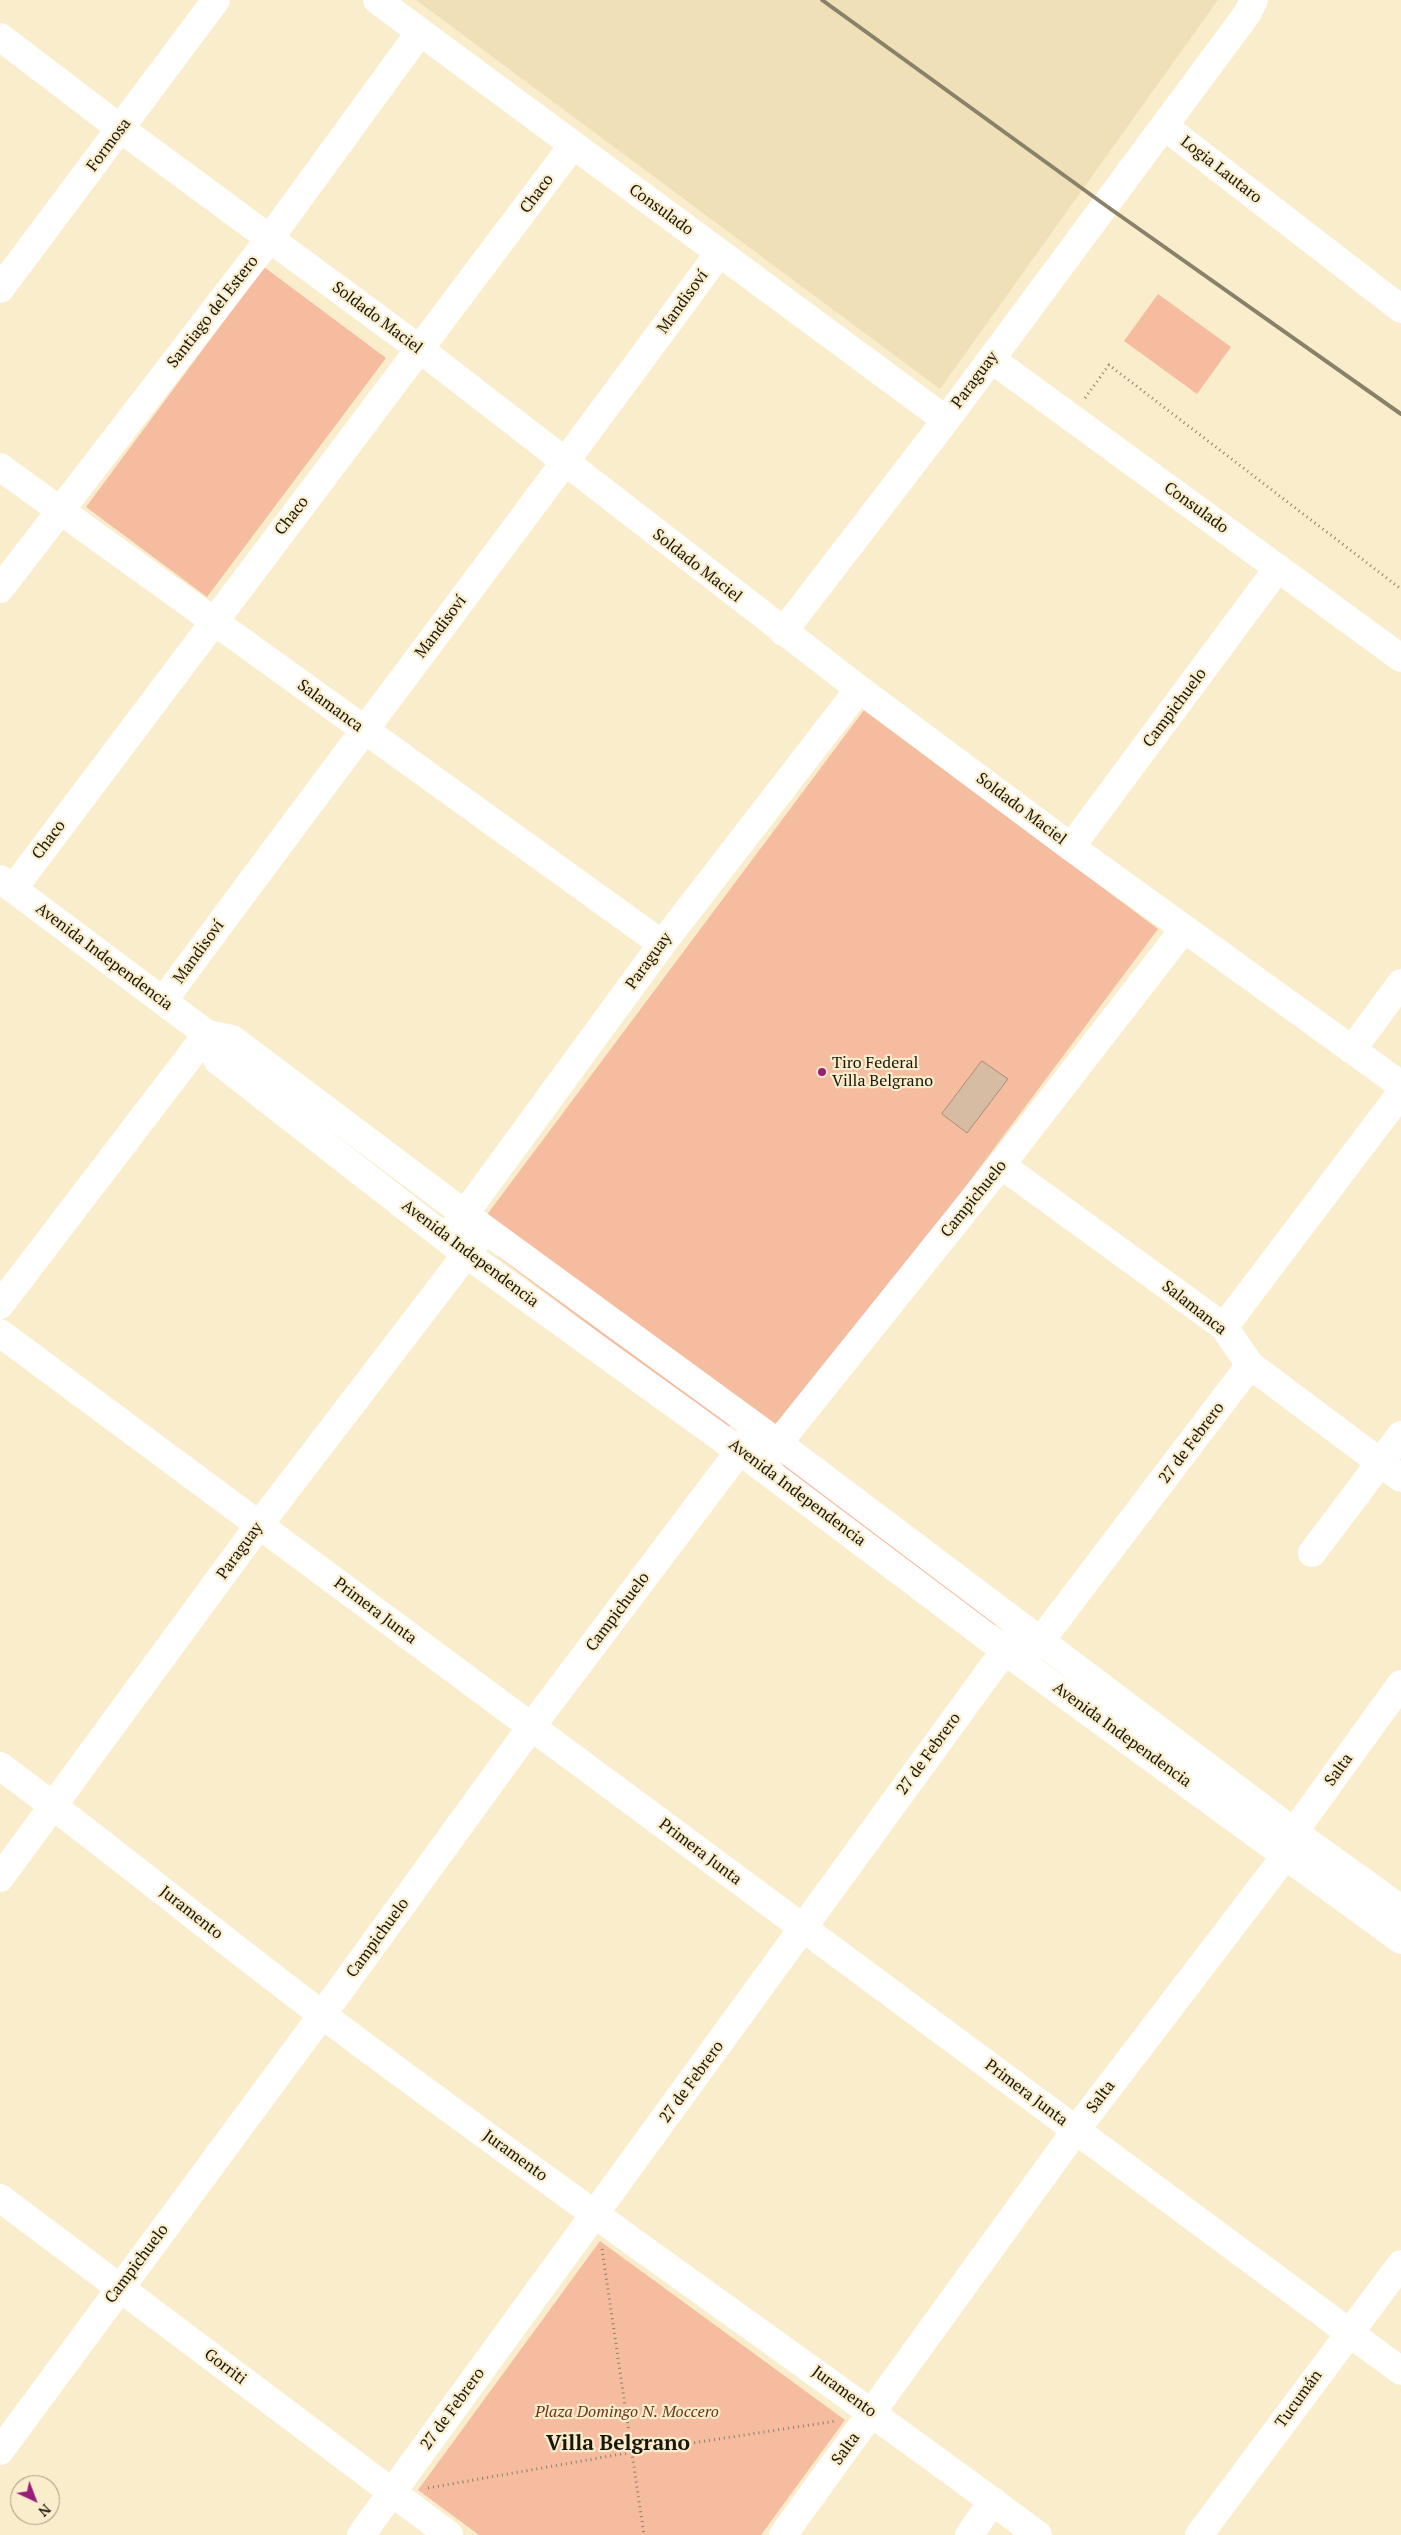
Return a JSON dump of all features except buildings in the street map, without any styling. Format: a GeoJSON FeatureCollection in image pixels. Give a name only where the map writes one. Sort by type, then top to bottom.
{"type":"FeatureCollection","features":[{"type":"Feature","properties":{"kind":"street","name":"Formosa"},"geometry":{"type":"LineString","coordinates":[[0,289],[121,130],[216,0]]}},
{"type":"Feature","properties":{"kind":"street","name":"Consulado"},"geometry":{"type":"LineString","coordinates":[[378,0],[946,420]]}},
{"type":"Feature","properties":{"kind":"street","name":"Logia Lautaro"},"geometry":{"type":"LineString","coordinates":[[1254,0],[1248,14],[1164,126],[1397,297]]}},
{"type":"Feature","properties":{"kind":"street","name":"Santiago del Estero"},"geometry":{"type":"LineString","coordinates":[[0,589],[270,238],[420,32]]}},
{"type":"Feature","properties":{"kind":"street","name":"Soldado Maciel"},"geometry":{"type":"LineString","coordinates":[[0,38],[121,130],[421,350],[783,632],[1071,847],[1401,1085]]}},
{"type":"Feature","properties":{"kind":"street","name":"Paraguay"},"geometry":{"type":"LineString","coordinates":[[783,632],[946,420],[1164,126]]}},
{"type":"Feature","properties":{"kind":"street","name":"Chaco"},"geometry":{"type":"LineString","coordinates":[[6,884],[421,350],[573,145]]}},
{"type":"Feature","properties":{"kind":"street","name":"Mandisoví"},"geometry":{"type":"LineString","coordinates":[[163,1001],[362,730],[565,463],[718,253]]}},
{"type":"Feature","properties":{"kind":"street","name":"Consulado"},"geometry":{"type":"LineString","coordinates":[[991,359],[1401,658]]}},
{"type":"Feature","properties":{"kind":"street","name":"Salamanca"},"geometry":{"type":"LineString","coordinates":[[0,467],[362,730],[662,944]]}},
{"type":"Feature","properties":{"kind":"street","name":"Campichuelo"},"geometry":{"type":"LineString","coordinates":[[1071,847],[1278,568]]}},
{"type":"Feature","properties":{"kind":"street","name":"Paraguay"},"geometry":{"type":"LineString","coordinates":[[0,1878],[259,1525],[456,1246],[476,1222],[662,944],[859,688]]}},
{"type":"Feature","properties":{"kind":"street","name":"Avenida Independencia"},"geometry":{"type":"LineString","coordinates":[[6,884],[207,1034],[232,1039],[476,1222],[778,1443],[1032,1635],[1290,1843],[1401,1940]]}},
{"type":"Feature","properties":{"kind":"street","name":"Campichuelo"},"geometry":{"type":"LineString","coordinates":[[0,2451],[322,2015],[531,1727],[750,1458],[778,1443],[1001,1165],[1184,929]]}},
{"type":"Feature","properties":{"kind":"street"},"geometry":{"type":"LineString","coordinates":[[1352,1050],[1401,983]]}},
{"type":"Feature","properties":{"kind":"street","name":"Avenida Independencia"},"geometry":{"type":"LineString","coordinates":[[207,1034],[218,1061],[456,1246],[750,1458],[1014,1656],[1290,1843],[1401,1909]]}},
{"type":"Feature","properties":{"kind":"street"},"geometry":{"type":"LineString","coordinates":[[0,1305],[207,1034]]}},
{"type":"Feature","properties":{"kind":"street"},"geometry":{"type":"LineString","coordinates":[[1224,1327],[1401,1093]]}},
{"type":"Feature","properties":{"kind":"street","name":"Salamanca"},"geometry":{"type":"LineString","coordinates":[[1001,1165],[1224,1327],[1250,1365],[1391,1470]]}},
{"type":"Feature","properties":{"kind":"street","name":"Primera Junta"},"geometry":{"type":"LineString","coordinates":[[0,1333],[1401,2371]]}},
{"type":"Feature","properties":{"kind":"street","name":"27 de Febrero"},"geometry":{"type":"LineString","coordinates":[[360,2535],[804,1928],[1014,1656],[1250,1365]]}},
{"type":"Feature","properties":{"kind":"street","name":"Campichuelo"},"geometry":{"type":"LineString","coordinates":[[750,1458],[756,1427]]}},
{"type":"Feature","properties":{"kind":"street"},"geometry":{"type":"LineString","coordinates":[[1312,1553],[1391,1470],[1401,1435]]}},
{"type":"Feature","properties":{"kind":"street","name":"Salta"},"geometry":{"type":"LineString","coordinates":[[783,2535],[1076,2130],[1290,1843],[1401,1684]]}},
{"type":"Feature","properties":{"kind":"street","name":"Juramento"},"geometry":{"type":"LineString","coordinates":[[0,1766],[53,1805],[322,2015],[873,2413],[1038,2535]]}},
{"type":"Feature","properties":{"kind":"street","name":"Gorriti"},"geometry":{"type":"LineString","coordinates":[[0,2198],[449,2535]]}},
{"type":"Feature","properties":{"kind":"street","name":"Tucumán"},"geometry":{"type":"LineString","coordinates":[[1199,2535],[1348,2332],[1401,2264]]}},
{"type":"Feature","properties":{"kind":"street"},"geometry":{"type":"LineString","coordinates":[[969,2535],[993,2502]]}},
{"type":"Feature","properties":{"kind":"path"},"geometry":{"type":"LineString","coordinates":[[1071,417],[1109,365],[1401,588]]}},
{"type":"Feature","properties":{"kind":"path"},"geometry":{"type":"LineString","coordinates":[[595,2214],[633,2452],[644,2535]]}},
{"type":"Feature","properties":{"kind":"path"},"geometry":{"type":"LineString","coordinates":[[392,2493],[633,2452],[845,2420],[873,2413]]}},
{"type":"Feature","properties":{"kind":"shaded area"},"geometry":{"type":"Polygon","coordinates":[[[416,0],[1218,0],[940,389],[416,0]]]}},
{"type":"Feature","properties":{"kind":"green space"},"geometry":{"type":"Polygon","coordinates":[[[264,267],[386,358],[207,597],[86,507],[264,267]]]}},
{"type":"Feature","properties":{"kind":"green space"},"geometry":{"type":"Polygon","coordinates":[[[1158,294],[1231,347],[1197,394],[1124,341],[1158,294]]]}},
{"type":"Feature","properties":{"kind":"green space","name":"Tiro Federal Villa Belgrano"},"geometry":{"type":"Polygon","coordinates":[[[864,710],[1158,929],[780,1435],[486,1216],[864,710]]]}},
{"type":"Feature","properties":{"kind":"green space"},"geometry":{"type":"Polygon","coordinates":[[[501,1251],[731,1424],[727,1429],[497,1256],[501,1251]]]}},
{"type":"Feature","properties":{"kind":"green space"},"geometry":{"type":"Polygon","coordinates":[[[784,1463],[997,1623],[993,1628],[781,1468],[784,1463]]]}},
{"type":"Feature","properties":{"kind":"green space","name":"Plaza Domingo N. Moccero"},"geometry":{"type":"Polygon","coordinates":[[[600,2241],[845,2420],[761,2535],[479,2535],[418,2490],[600,2241]]]}},
{"type":"Feature","properties":{"kind":"railway"},"geometry":{"type":"LineString","coordinates":[[822,0],[1105,205],[1401,414]]}},
{"type":"Feature","properties":{"kind":"place","name":"Tiro Federal Villa Belgrano"},"geometry":{"type":"Point","coordinates":[822,1072]}},
{"type":"Feature","properties":{"kind":"district","name":"Villa Belgrano"},"geometry":{"type":"Point","coordinates":[618,2444]}}]}
